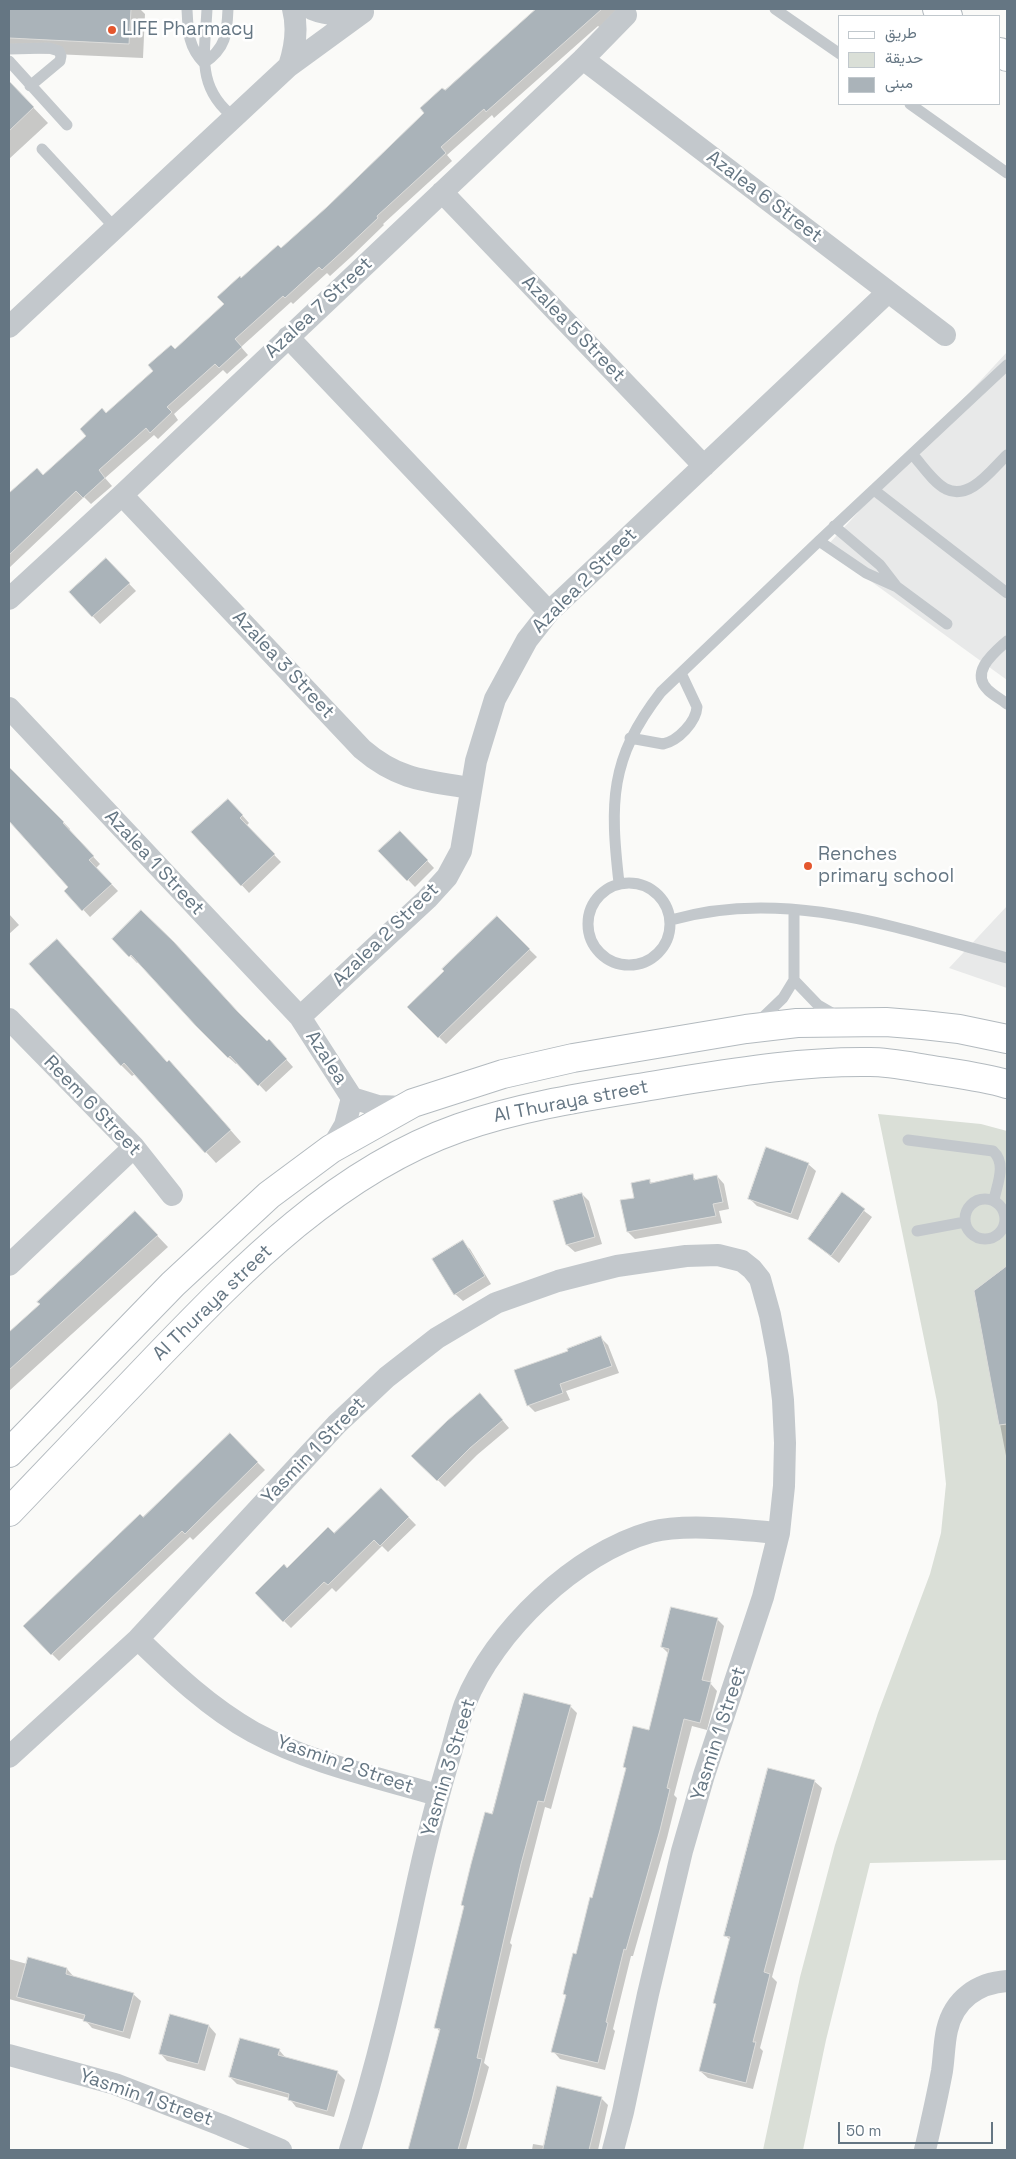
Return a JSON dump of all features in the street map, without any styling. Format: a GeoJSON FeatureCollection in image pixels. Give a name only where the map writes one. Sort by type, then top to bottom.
{"type":"FeatureCollection","features":[{"type":"Feature","properties":{"kind":"street"},"geometry":{"type":"LineString","coordinates":[[289,66],[296,32],[293,9]]}},
{"type":"Feature","properties":{"kind":"street"},"geometry":{"type":"LineString","coordinates":[[312,9],[324,14],[343,16],[366,10]]}},
{"type":"Feature","properties":{"kind":"street"},"geometry":{"type":"LineString","coordinates":[[9,327],[289,66],[366,10]]}},
{"type":"Feature","properties":{"kind":"street","name":"Azalea 7 Street"},"geometry":{"type":"LineString","coordinates":[[9,599],[122,495],[583,59],[626,14]]}},
{"type":"Feature","properties":{"kind":"street","name":"Azalea 6 Street"},"geometry":{"type":"LineString","coordinates":[[583,59],[945,335]]}},
{"type":"Feature","properties":{"kind":"street","name":"Azalea 5 Street"},"geometry":{"type":"LineString","coordinates":[[442,192],[704,466]]}},
{"type":"Feature","properties":{"kind":"street","name":"Azalea 2 Street"},"geometry":{"type":"LineString","coordinates":[[300,1017],[427,899],[447,877],[461,851],[471,788],[482,737],[495,699],[527,640],[549,612],[888,292]]}},
{"type":"Feature","properties":{"kind":"street"},"geometry":{"type":"LineString","coordinates":[[288,337],[549,612]]}},
{"type":"Feature","properties":{"kind":"street","name":"Azalea 3 Street"},"geometry":{"type":"LineString","coordinates":[[122,495],[362,749],[377,762],[395,772],[414,779],[471,788]]}},
{"type":"Feature","properties":{"kind":"street","name":"Azalea 1 Street"},"geometry":{"type":"LineString","coordinates":[[9,708],[300,1017]]}},
{"type":"Feature","properties":{"kind":"street","name":"Azalea"},"geometry":{"type":"LineString","coordinates":[[300,1017],[352,1098],[378,1106],[405,1107]]}},
{"type":"Feature","properties":{"kind":"street","name":"Reem 6 Street"},"geometry":{"type":"LineString","coordinates":[[9,1019],[134,1147],[172,1195]]}},
{"type":"Feature","properties":{"kind":"street","name":"Al Thuraya street"},"geometry":{"type":"LineString","coordinates":[[9,1453],[173,1284],[269,1195],[331,1149],[405,1107],[485,1080],[556,1062],[746,1029],[797,1023],[850,1022],[923,1025],[960,1029],[1007,1039]]}},
{"type":"Feature","properties":{"kind":"street","name":"Al Thuraya street"},"geometry":{"type":"LineString","coordinates":[[9,1512],[200,1312],[300,1219],[349,1183],[402,1152],[431,1139],[458,1128],[516,1110],[725,1074],[799,1064],[872,1062],[987,1078],[1007,1084]]}},
{"type":"Feature","properties":{"kind":"street","name":"Azalea"},"geometry":{"type":"LineString","coordinates":[[331,1149],[345,1125],[352,1098]]}},
{"type":"Feature","properties":{"kind":"street"},"geometry":{"type":"LineString","coordinates":[[9,1265],[134,1147]]}},
{"type":"Feature","properties":{"kind":"street","name":"Yasmin 1 Street"},"geometry":{"type":"LineString","coordinates":[[13,1744],[138,1638],[337,1424],[387,1378],[437,1338],[496,1303],[558,1281],[617,1266],[686,1256],[711,1246],[726,1243],[754,1252],[764,1264],[770,1278],[770,1315],[780,1374],[786,1443],[779,1533],[763,1597],[704,1775],[680,1860],[613,2150]]}},
{"type":"Feature","properties":{"kind":"street","name":"Yasmin 3 Street"},"geometry":{"type":"LineString","coordinates":[[350,2150],[365,2104],[389,2014],[437,1795],[466,1703],[488,1662],[518,1621],[546,1593],[581,1566],[613,1546],[653,1532],[697,1528],[779,1533]]}},
{"type":"Feature","properties":{"kind":"street","name":"Yasmin 2 Street"},"geometry":{"type":"LineString","coordinates":[[138,1638],[199,1695],[225,1715],[253,1732],[290,1750],[437,1795]]}},
{"type":"Feature","properties":{"kind":"street"},"geometry":{"type":"LineString","coordinates":[[926,2150],[942,2069],[947,2028],[954,2012],[963,1999],[976,1988],[992,1982],[1007,1981]]}},
{"type":"Feature","properties":{"kind":"street"},"geometry":{"type":"LineString","coordinates":[[942,2069],[956,2033],[969,2010],[987,1998],[1007,1991]]}},
{"type":"Feature","properties":{"kind":"street","name":"Yasmin 1 Street"},"geometry":{"type":"LineString","coordinates":[[9,2056],[115,2084],[281,2150]]}},
{"type":"Feature","properties":{"kind":"lane"},"geometry":{"type":"LineString","coordinates":[[187,9],[188,36],[191,46],[204,63]]}},
{"type":"Feature","properties":{"kind":"lane"},"geometry":{"type":"LineString","coordinates":[[207,9],[204,63],[207,79],[217,103],[235,118]]}},
{"type":"Feature","properties":{"kind":"lane"},"geometry":{"type":"LineString","coordinates":[[204,63],[222,47],[226,36],[228,9]]}},
{"type":"Feature","properties":{"kind":"lane"},"geometry":{"type":"LineString","coordinates":[[775,9],[838,53]]}},
{"type":"Feature","properties":{"kind":"lane"},"geometry":{"type":"LineString","coordinates":[[9,49],[50,48],[59,51],[60,61],[30,86]]}},
{"type":"Feature","properties":{"kind":"lane"},"geometry":{"type":"LineString","coordinates":[[9,61],[67,125]]}},
{"type":"Feature","properties":{"kind":"lane"},"geometry":{"type":"LineString","coordinates":[[911,105],[1007,172]]}},
{"type":"Feature","properties":{"kind":"lane"},"geometry":{"type":"LineString","coordinates":[[42,149],[116,229]]}},
{"type":"Feature","properties":{"kind":"lane"},"geometry":{"type":"LineString","coordinates":[[618,884],[613,806],[618,771],[630,738],[644,714],[661,692],[834,526],[913,455],[1007,365]]}},
{"type":"Feature","properties":{"kind":"lane"},"geometry":{"type":"LineString","coordinates":[[913,455],[946,488],[958,492],[970,489],[1007,455]]}},
{"type":"Feature","properties":{"kind":"lane"},"geometry":{"type":"LineString","coordinates":[[874,490],[1007,593]]}},
{"type":"Feature","properties":{"kind":"lane"},"geometry":{"type":"LineString","coordinates":[[834,526],[880,565],[897,588]]}},
{"type":"Feature","properties":{"kind":"lane"},"geometry":{"type":"LineString","coordinates":[[819,541],[866,573],[897,588],[947,624]]}},
{"type":"Feature","properties":{"kind":"lane"},"geometry":{"type":"LineString","coordinates":[[1007,641],[987,660],[982,669],[982,679],[986,688],[1007,704]]}},
{"type":"Feature","properties":{"kind":"lane"},"geometry":{"type":"LineString","coordinates":[[630,738],[663,744],[669,742],[691,722],[696,712],[696,707],[681,673]]}},
{"type":"Feature","properties":{"kind":"lane"},"geometry":{"type":"LineString","coordinates":[[636,883],[653,890],[665,903],[671,920],[668,937],[660,952],[646,962],[629,966],[612,962],[598,952],[589,938],[587,920],[592,904],[603,891],[618,884],[636,883]]}},
{"type":"Feature","properties":{"kind":"lane"},"geometry":{"type":"LineString","coordinates":[[671,920],[688,915],[728,909],[794,910],[840,915],[876,922],[1007,958]]}},
{"type":"Feature","properties":{"kind":"lane"},"geometry":{"type":"LineString","coordinates":[[794,910],[794,980],[818,1005],[833,1015],[850,1022]]}},
{"type":"Feature","properties":{"kind":"lane","name":"Al Thuraya street"},"geometry":{"type":"LineString","coordinates":[[746,1029],[772,1010],[783,998],[794,980]]}},
{"type":"Feature","properties":{"kind":"lane"},"geometry":{"type":"LineString","coordinates":[[908,1140],[993,1151],[1001,1162],[994,1200]]}},
{"type":"Feature","properties":{"kind":"lane"},"geometry":{"type":"LineString","coordinates":[[986,1198],[994,1200],[1000,1204],[1006,1218],[1004,1226],[995,1237],[980,1238],[973,1235],[968,1230],[965,1222],[965,1215],[972,1202],[986,1198]]}},
{"type":"Feature","properties":{"kind":"lane"},"geometry":{"type":"LineString","coordinates":[[917,1231],[965,1222]]}},
{"type":"Feature","properties":{"kind":"shaded area"},"geometry":{"type":"Polygon","coordinates":[[[1007,352],[1007,680],[825,548],[1007,352]]]}},
{"type":"Feature","properties":{"kind":"shaded area"},"geometry":{"type":"Polygon","coordinates":[[[1007,906],[1007,988],[949,968],[1007,906]]]}},
{"type":"Feature","properties":{"kind":"green space"},"geometry":{"type":"Polygon","coordinates":[[[878,1114],[981,1124],[1007,1131],[1007,1860],[870,1863],[826,2040],[803,2150],[763,2150],[800,1977],[835,1845],[878,1713],[930,1574],[941,1533],[946,1484],[937,1402],[878,1114]]]}},
{"type":"Feature","properties":{"kind":"building"},"geometry":{"type":"Polygon","coordinates":[[[9,9],[131,9],[129,44],[9,38],[9,9]]]}},
{"type":"Feature","properties":{"kind":"building"},"geometry":{"type":"Polygon","coordinates":[[[536,9],[602,9],[486,112],[484,109],[441,147],[446,153],[377,216],[378,218],[322,270],[319,267],[235,339],[242,347],[219,368],[215,364],[167,407],[172,412],[150,433],[146,428],[99,470],[105,478],[83,498],[76,491],[9,555],[9,493],[37,468],[43,475],[86,436],[80,429],[102,408],[106,413],[153,371],[148,365],[171,345],[175,349],[224,304],[217,297],[278,245],[281,248],[327,207],[424,113],[420,108],[442,88],[445,90],[536,9]]]}},
{"type":"Feature","properties":{"kind":"building"},"geometry":{"type":"Polygon","coordinates":[[[9,81],[34,107],[9,131],[9,81]]]}},
{"type":"Feature","properties":{"kind":"building"},"geometry":{"type":"Polygon","coordinates":[[[106,558],[130,583],[92,617],[69,592],[106,558]]]}},
{"type":"Feature","properties":{"kind":"building"},"geometry":{"type":"Polygon","coordinates":[[[9,767],[64,822],[94,856],[89,860],[112,884],[82,911],[64,891],[68,887],[9,821],[9,767]]]}},
{"type":"Feature","properties":{"kind":"building"},"geometry":{"type":"Polygon","coordinates":[[[228,799],[243,815],[240,818],[275,854],[241,886],[191,832],[228,799]]]}},
{"type":"Feature","properties":{"kind":"building"},"geometry":{"type":"Polygon","coordinates":[[[400,831],[428,860],[407,881],[378,851],[400,831]]]}},
{"type":"Feature","properties":{"kind":"building"},"geometry":{"type":"Polygon","coordinates":[[[141,910],[174,942],[238,1012],[267,1041],[269,1039],[287,1059],[258,1086],[230,1056],[228,1058],[196,1026],[131,955],[129,957],[112,939],[141,910]]]}},
{"type":"Feature","properties":{"kind":"building"},"geometry":{"type":"Polygon","coordinates":[[[497,916],[530,949],[438,1038],[407,1007],[444,971],[442,969],[497,916]]]}},
{"type":"Feature","properties":{"kind":"building"},"geometry":{"type":"Polygon","coordinates":[[[57,939],[167,1062],[169,1060],[231,1130],[205,1153],[124,1063],[121,1066],[29,964],[57,939]]]}},
{"type":"Feature","properties":{"kind":"building"},"geometry":{"type":"Polygon","coordinates":[[[766,1147],[809,1163],[791,1214],[748,1199],[766,1147]]]}},
{"type":"Feature","properties":{"kind":"building"},"geometry":{"type":"Polygon","coordinates":[[[693,1174],[694,1180],[717,1175],[723,1202],[713,1204],[716,1216],[627,1232],[620,1200],[634,1198],[631,1183],[650,1179],[650,1183],[693,1174]]]}},
{"type":"Feature","properties":{"kind":"building"},"geometry":{"type":"Polygon","coordinates":[[[842,1192],[865,1209],[831,1256],[808,1239],[842,1192]]]}},
{"type":"Feature","properties":{"kind":"building"},"geometry":{"type":"Polygon","coordinates":[[[582,1193],[595,1237],[566,1245],[553,1201],[582,1193]]]}},
{"type":"Feature","properties":{"kind":"building"},"geometry":{"type":"Polygon","coordinates":[[[135,1211],[158,1235],[9,1370],[9,1332],[40,1304],[37,1302],[135,1211]]]}},
{"type":"Feature","properties":{"kind":"building"},"geometry":{"type":"Polygon","coordinates":[[[463,1240],[485,1276],[454,1295],[432,1259],[463,1240]]]}},
{"type":"Feature","properties":{"kind":"building"},"geometry":{"type":"Polygon","coordinates":[[[1007,1266],[1007,1424],[999,1425],[974,1291],[1007,1266]]]}},
{"type":"Feature","properties":{"kind":"building"},"geometry":{"type":"Polygon","coordinates":[[[601,1336],[612,1366],[560,1384],[563,1393],[527,1406],[514,1370],[568,1351],[567,1349],[601,1336]]]}},
{"type":"Feature","properties":{"kind":"building"},"geometry":{"type":"Polygon","coordinates":[[[480,1393],[503,1420],[470,1448],[437,1481],[411,1456],[447,1421],[480,1393]]]}},
{"type":"Feature","properties":{"kind":"building"},"geometry":{"type":"Polygon","coordinates":[[[230,1433],[258,1462],[185,1534],[182,1531],[51,1655],[23,1626],[140,1514],[143,1517],[230,1433]]]}},
{"type":"Feature","properties":{"kind":"building"},"geometry":{"type":"Polygon","coordinates":[[[381,1488],[409,1517],[380,1546],[374,1540],[328,1585],[324,1582],[283,1622],[255,1593],[284,1564],[287,1568],[328,1527],[334,1533],[381,1488]]]}},
{"type":"Feature","properties":{"kind":"building"},"geometry":{"type":"Polygon","coordinates":[[[671,1607],[718,1618],[702,1680],[711,1682],[700,1723],[684,1719],[667,1788],[670,1789],[660,1830],[626,1950],[624,1949],[598,2063],[551,2052],[566,1995],[563,1994],[573,1953],[576,1954],[626,1768],[623,1767],[633,1726],[649,1730],[669,1649],[661,1647],[671,1607]]]}},
{"type":"Feature","properties":{"kind":"building"},"geometry":{"type":"Polygon","coordinates":[[[524,1693],[571,1705],[544,1802],[538,1801],[521,1864],[477,2058],[482,2059],[472,2100],[458,2150],[408,2150],[440,2029],[434,2028],[464,1906],[461,1905],[471,1864],[485,1812],[492,1814],[524,1693]]]}},
{"type":"Feature","properties":{"kind":"building"},"geometry":{"type":"Polygon","coordinates":[[[768,1768],[815,1780],[764,1972],[770,1974],[753,2042],[756,2042],[746,2083],[699,2071],[716,2004],[713,2003],[730,1937],[724,1936],[768,1768]]]}},
{"type":"Feature","properties":{"kind":"building"},"geometry":{"type":"Polygon","coordinates":[[[28,1957],[67,1968],[66,1974],[134,1993],[123,2032],[83,2021],[85,2015],[17,1997],[28,1957]]]}},
{"type":"Feature","properties":{"kind":"building"},"geometry":{"type":"Polygon","coordinates":[[[170,2014],[209,2025],[198,2064],[159,2054],[170,2014]]]}},
{"type":"Feature","properties":{"kind":"building"},"geometry":{"type":"Polygon","coordinates":[[[240,2038],[280,2049],[278,2055],[338,2071],[327,2111],[288,2100],[289,2094],[229,2077],[240,2038]]]}},
{"type":"Feature","properties":{"kind":"building"},"geometry":{"type":"Polygon","coordinates":[[[557,2086],[602,2097],[589,2150],[543,2150],[557,2086]]]}},
{"type":"Feature","properties":{"kind":"place","name":"LIFE Pharmacy"},"geometry":{"type":"Point","coordinates":[112,30]}},
{"type":"Feature","properties":{"kind":"place","name":"Renches primary school"},"geometry":{"type":"Point","coordinates":[808,866]}}]}
